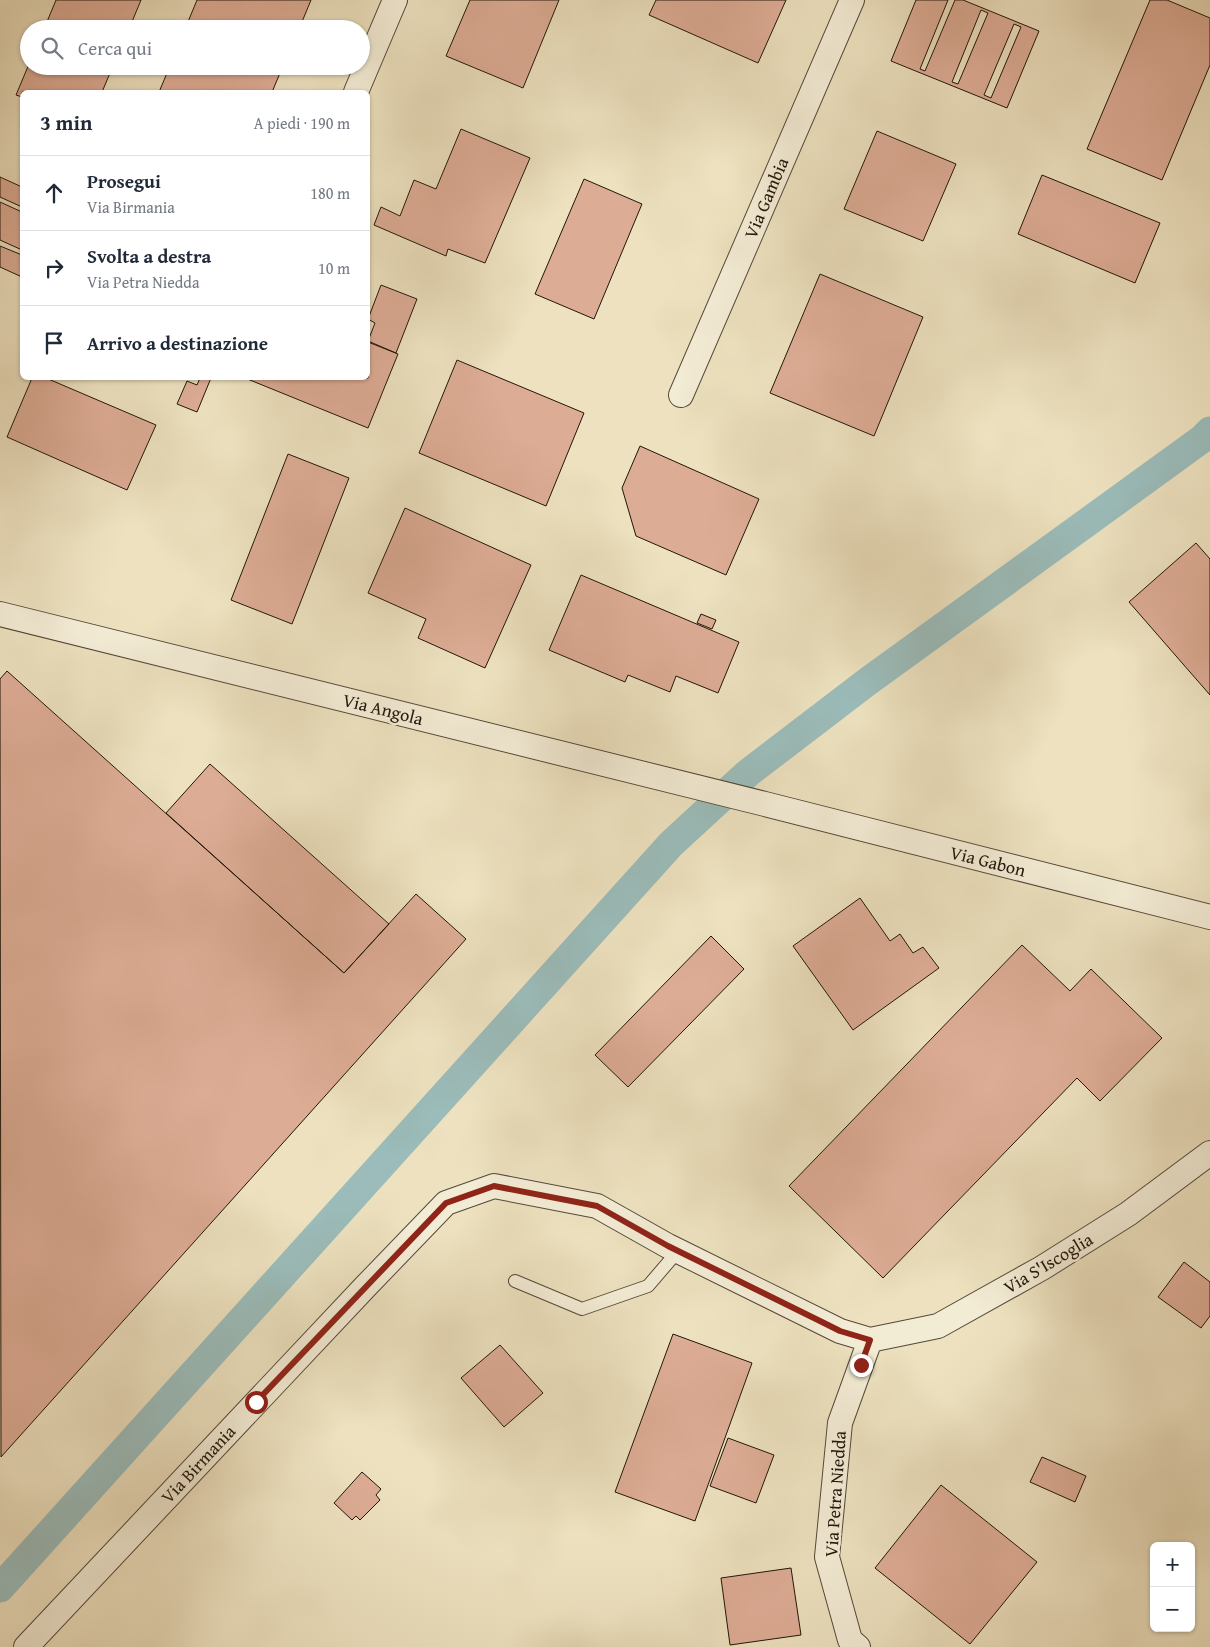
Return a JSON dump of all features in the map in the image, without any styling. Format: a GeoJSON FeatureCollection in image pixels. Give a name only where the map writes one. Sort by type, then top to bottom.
{"type":"FeatureCollection","features":[{"type":"Feature","properties":{"kind":"street"},"geometry":{"type":"LineString","coordinates":[[370,59],[395,0]]}},
{"type":"Feature","properties":{"kind":"street","name":"Via Gambia"},"geometry":{"type":"LineString","coordinates":[[681,395],[852,0]]}},
{"type":"Feature","properties":{"kind":"street"},"geometry":{"type":"LineString","coordinates":[[357,90],[363,75]]}},
{"type":"Feature","properties":{"kind":"street","name":"Via Angola"},"geometry":{"type":"LineString","coordinates":[[0,614],[765,804]]}},
{"type":"Feature","properties":{"kind":"street","name":"Via Gabon"},"geometry":{"type":"LineString","coordinates":[[765,804],[1210,917]]}},
{"type":"Feature","properties":{"kind":"street","name":"Via S'Iscoglia"},"geometry":{"type":"LineString","coordinates":[[870,1340],[938,1326],[1042,1268],[1128,1214],[1210,1153]]}},
{"type":"Feature","properties":{"kind":"street","name":"Via Birmania"},"geometry":{"type":"LineString","coordinates":[[26,1647],[364,1287],[446,1203],[494,1186],[597,1206],[678,1251],[840,1331],[870,1340]]}},
{"type":"Feature","properties":{"kind":"street","name":"Via Petra Niedda"},"geometry":{"type":"LineString","coordinates":[[858,1647],[850,1640],[827,1557],[840,1423],[870,1340]]}},
{"type":"Feature","properties":{"kind":"lane"},"geometry":{"type":"LineString","coordinates":[[515,1281],[582,1309],[648,1286],[678,1251]]}},
{"type":"Feature","properties":{"kind":"building"},"geometry":{"type":"Polygon","coordinates":[[[56,0],[141,0],[133,20],[48,20],[56,0]]]}},
{"type":"Feature","properties":{"kind":"building"},"geometry":{"type":"Polygon","coordinates":[[[197,0],[311,0],[303,20],[189,20],[197,0]]]}},
{"type":"Feature","properties":{"kind":"building"},"geometry":{"type":"Polygon","coordinates":[[[470,0],[559,0],[523,88],[446,56],[470,0]]]}},
{"type":"Feature","properties":{"kind":"building"},"geometry":{"type":"Polygon","coordinates":[[[656,0],[786,0],[758,63],[649,15],[656,0]]]}},
{"type":"Feature","properties":{"kind":"building"},"geometry":{"type":"Polygon","coordinates":[[[916,0],[948,0],[920,69],[925,71],[955,0],[963,0],[1039,31],[1007,108],[891,61],[916,0]],[[981,10],[952,82],[958,84],[988,13],[981,10]],[[1014,24],[984,95],[991,98],[1021,27],[1014,24]]]}},
{"type":"Feature","properties":{"kind":"building"},"geometry":{"type":"Polygon","coordinates":[[[1150,0],[1167,0],[1210,18],[1210,65],[1162,180],[1087,149],[1150,0]]]}},
{"type":"Feature","properties":{"kind":"building"},"geometry":{"type":"Polygon","coordinates":[[[24,75],[109,75],[103,90],[20,90],[20,96],[16,95],[24,75]]]}},
{"type":"Feature","properties":{"kind":"building"},"geometry":{"type":"Polygon","coordinates":[[[166,75],[279,75],[273,90],[160,90],[166,75]]]}},
{"type":"Feature","properties":{"kind":"building"},"geometry":{"type":"Polygon","coordinates":[[[461,129],[530,158],[485,263],[448,249],[446,256],[374,225],[381,207],[400,216],[414,180],[436,189],[461,129]]]}},
{"type":"Feature","properties":{"kind":"building"},"geometry":{"type":"Polygon","coordinates":[[[877,131],[956,164],[923,241],[844,209],[877,131]]]}},
{"type":"Feature","properties":{"kind":"building"},"geometry":{"type":"Polygon","coordinates":[[[1042,175],[1160,223],[1135,283],[1018,234],[1042,175]]]}},
{"type":"Feature","properties":{"kind":"building"},"geometry":{"type":"Polygon","coordinates":[[[0,177],[20,186],[20,206],[0,197],[0,177]]]}},
{"type":"Feature","properties":{"kind":"building"},"geometry":{"type":"Polygon","coordinates":[[[584,179],[642,204],[594,319],[535,294],[584,179]]]}},
{"type":"Feature","properties":{"kind":"building"},"geometry":{"type":"Polygon","coordinates":[[[0,202],[20,211],[20,249],[0,240],[0,202]]]}},
{"type":"Feature","properties":{"kind":"building"},"geometry":{"type":"Polygon","coordinates":[[[0,246],[20,254],[20,276],[0,267],[0,246]]]}},
{"type":"Feature","properties":{"kind":"building"},"geometry":{"type":"Polygon","coordinates":[[[820,274],[923,317],[874,436],[770,393],[820,274]]]}},
{"type":"Feature","properties":{"kind":"building"},"geometry":{"type":"Polygon","coordinates":[[[381,285],[417,299],[396,353],[370,342],[370,336],[375,323],[370,320],[370,314],[381,285]]]}},
{"type":"Feature","properties":{"kind":"building"},"geometry":{"type":"Polygon","coordinates":[[[370,343],[398,354],[368,428],[250,380],[370,380],[370,343]]]}},
{"type":"Feature","properties":{"kind":"building"},"geometry":{"type":"Polygon","coordinates":[[[457,360],[584,413],[546,506],[419,453],[457,360]]]}},
{"type":"Feature","properties":{"kind":"building"},"geometry":{"type":"Polygon","coordinates":[[[31,380],[51,380],[156,425],[127,490],[7,437],[31,380]]]}},
{"type":"Feature","properties":{"kind":"building"},"geometry":{"type":"Polygon","coordinates":[[[199,380],[210,380],[197,412],[177,404],[187,381],[197,385],[199,380]]]}},
{"type":"Feature","properties":{"kind":"building"},"geometry":{"type":"Polygon","coordinates":[[[640,446],[759,499],[726,575],[636,536],[622,488],[640,446]]]}},
{"type":"Feature","properties":{"kind":"building"},"geometry":{"type":"Polygon","coordinates":[[[288,454],[349,478],[292,624],[231,600],[288,454]]]}},
{"type":"Feature","properties":{"kind":"building"},"geometry":{"type":"Polygon","coordinates":[[[405,508],[531,565],[485,668],[418,638],[426,619],[368,593],[405,508]]]}},
{"type":"Feature","properties":{"kind":"building"},"geometry":{"type":"Polygon","coordinates":[[[1196,543],[1210,559],[1210,695],[1129,602],[1196,543]]]}},
{"type":"Feature","properties":{"kind":"building"},"geometry":{"type":"Polygon","coordinates":[[[581,575],[739,642],[718,693],[676,676],[670,692],[628,675],[625,682],[549,650],[581,575]]]}},
{"type":"Feature","properties":{"kind":"building"},"geometry":{"type":"Polygon","coordinates":[[[701,614],[716,620],[712,629],[697,623],[701,614]]]}},
{"type":"Feature","properties":{"kind":"building"},"geometry":{"type":"Polygon","coordinates":[[[7,671],[344,973],[416,894],[466,939],[1,1457],[0,679],[7,671]]]}},
{"type":"Feature","properties":{"kind":"building"},"geometry":{"type":"Polygon","coordinates":[[[210,764],[389,924],[344,973],[166,813],[210,764]]]}},
{"type":"Feature","properties":{"kind":"building"},"geometry":{"type":"Polygon","coordinates":[[[860,898],[890,941],[900,934],[913,953],[923,947],[939,968],[853,1030],[793,946],[860,898]]]}},
{"type":"Feature","properties":{"kind":"building"},"geometry":{"type":"Polygon","coordinates":[[[711,936],[744,969],[628,1087],[595,1055],[711,936]]]}},
{"type":"Feature","properties":{"kind":"building"},"geometry":{"type":"Polygon","coordinates":[[[1022,945],[1070,991],[1091,969],[1162,1038],[1100,1101],[1077,1078],[883,1278],[789,1186],[1022,945]]]}},
{"type":"Feature","properties":{"kind":"building"},"geometry":{"type":"Polygon","coordinates":[[[1184,1262],[1210,1282],[1210,1316],[1201,1328],[1158,1297],[1184,1262]]]}},
{"type":"Feature","properties":{"kind":"building"},"geometry":{"type":"Polygon","coordinates":[[[673,1334],[752,1363],[695,1521],[615,1492],[673,1334]]]}},
{"type":"Feature","properties":{"kind":"building"},"geometry":{"type":"Polygon","coordinates":[[[500,1345],[543,1393],[504,1427],[461,1378],[500,1345]]]}},
{"type":"Feature","properties":{"kind":"building"},"geometry":{"type":"Polygon","coordinates":[[[728,1438],[774,1455],[756,1503],[710,1486],[728,1438]]]}},
{"type":"Feature","properties":{"kind":"building"},"geometry":{"type":"Polygon","coordinates":[[[1042,1457],[1086,1476],[1075,1502],[1030,1482],[1042,1457]]]}},
{"type":"Feature","properties":{"kind":"building"},"geometry":{"type":"Polygon","coordinates":[[[362,1472],[381,1489],[376,1495],[380,1500],[360,1520],[356,1516],[352,1520],[334,1503],[362,1472]]]}},
{"type":"Feature","properties":{"kind":"building"},"geometry":{"type":"Polygon","coordinates":[[[941,1485],[1037,1562],[970,1644],[875,1568],[941,1485]]]}},
{"type":"Feature","properties":{"kind":"building"},"geometry":{"type":"Polygon","coordinates":[[[791,1568],[801,1635],[730,1645],[721,1578],[791,1568]]]}},
{"type":"Feature","properties":{"kind":"waterway"},"geometry":{"type":"LineString","coordinates":[[0,1588],[671,844],[748,773],[867,682],[1202,439],[1210,431]]}},
{"type":"Feature","properties":{"kind":"route"},"geometry":{"type":"LineString","coordinates":[[256,1402],[446,1203],[494,1186],[597,1206],[668,1246],[840,1331],[870,1340],[861,1365]]}}]}
